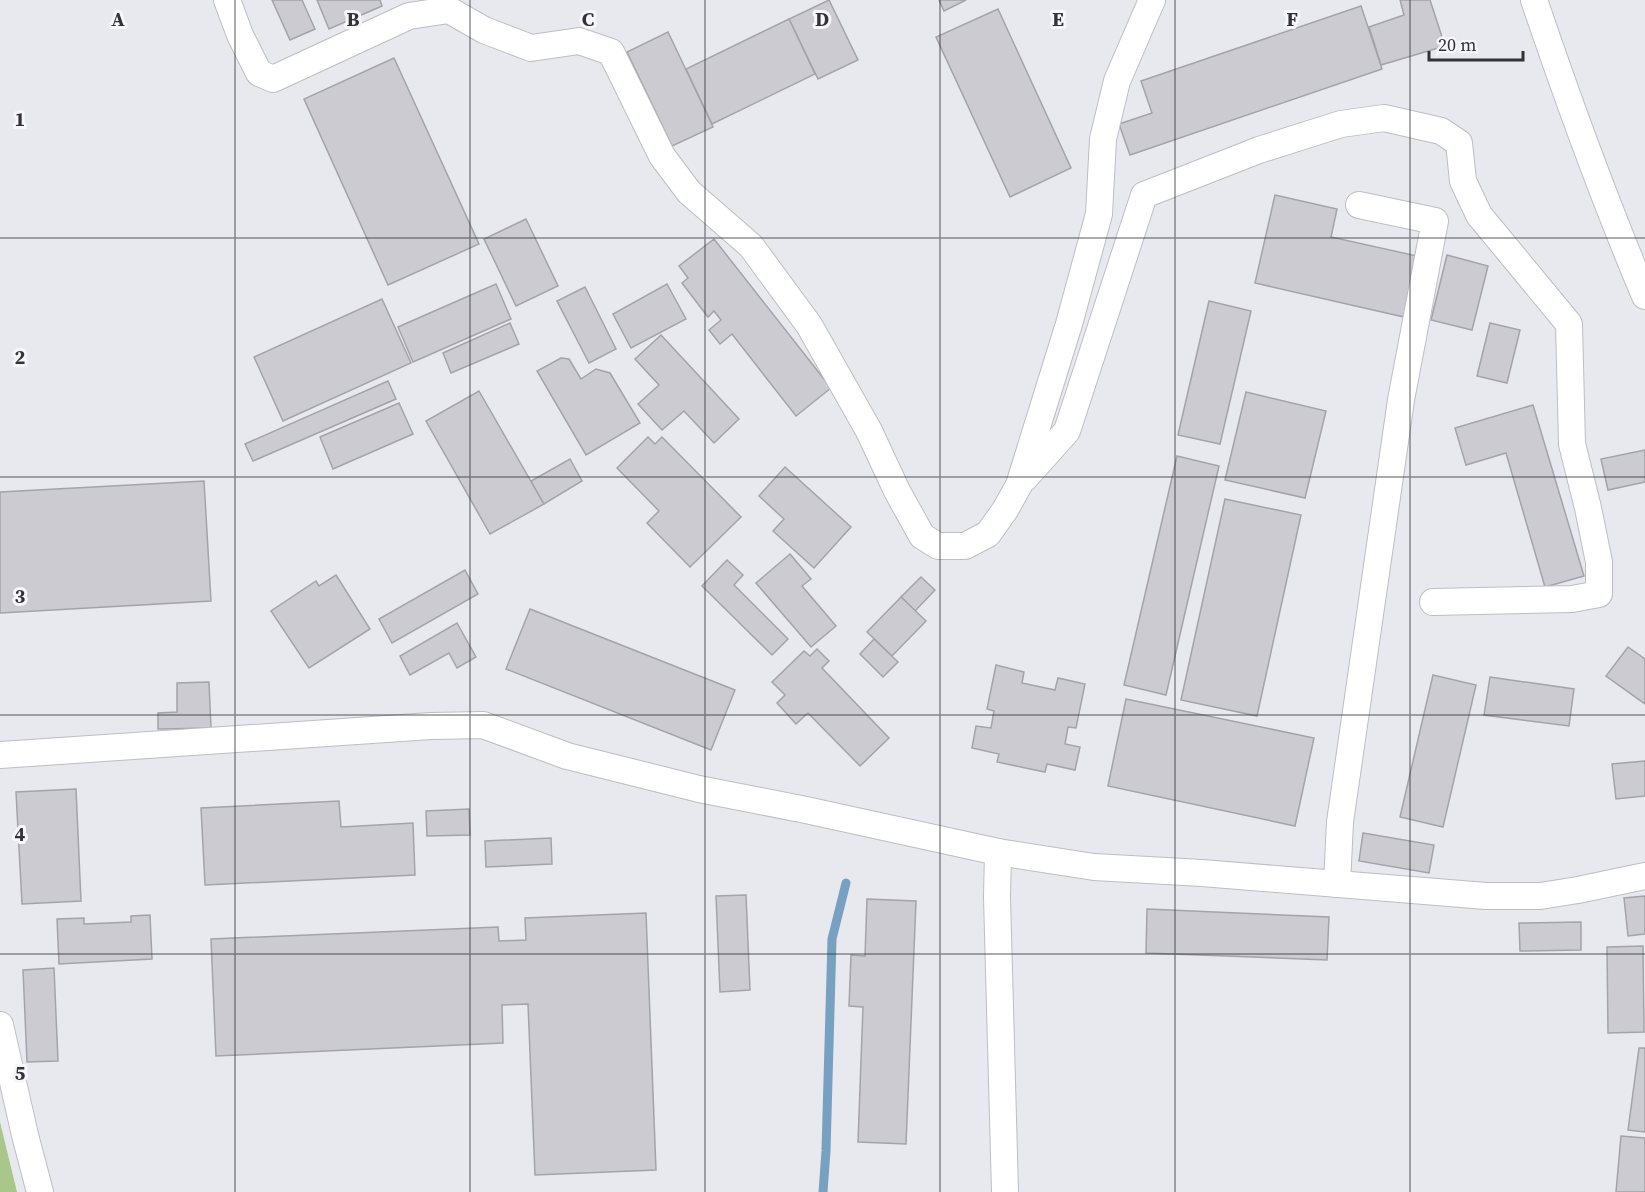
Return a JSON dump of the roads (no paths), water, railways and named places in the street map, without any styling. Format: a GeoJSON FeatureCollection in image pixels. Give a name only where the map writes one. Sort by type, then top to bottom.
{"type":"FeatureCollection","features":[{"type":"Feature","properties":{"kind":"street"},"geometry":{"type":"LineString","coordinates":[[227,0],[240,35],[259,73],[273,79],[409,16],[449,10],[484,30],[531,48],[579,41],[611,52],[662,156],[689,192],[751,246],[809,325],[869,430],[897,491],[922,536],[938,546],[965,546],[987,534],[1005,510],[1019,485],[1067,430],[1144,195],[1259,150],[1341,124],[1384,118],[1441,131],[1459,143],[1463,180],[1479,215],[1569,324],[1572,444],[1599,562],[1599,594],[1572,599],[1433,602]]}},
{"type":"Feature","properties":{"kind":"street"},"geometry":{"type":"LineString","coordinates":[[1019,485],[1069,324],[1099,214],[1103,139],[1116,81],[1152,0]]}},
{"type":"Feature","properties":{"kind":"street"},"geometry":{"type":"LineString","coordinates":[[1534,0],[1621,239],[1645,296]]}},
{"type":"Feature","properties":{"kind":"street"},"geometry":{"type":"LineString","coordinates":[[1337,884],[1340,822],[1401,399],[1435,221],[1359,205]]}},
{"type":"Feature","properties":{"kind":"street"},"geometry":{"type":"LineString","coordinates":[[0,755],[431,726],[483,725],[567,756],[688,786],[998,852],[1094,867],[1202,873],[1486,896],[1540,896],[1645,876]]}},
{"type":"Feature","properties":{"kind":"street"},"geometry":{"type":"LineString","coordinates":[[998,852],[997,897],[1005,1192]]}},
{"type":"Feature","properties":{"kind":"street"},"geometry":{"type":"LineString","coordinates":[[0,1024],[40,1192]]}},
{"type":"Feature","properties":{"kind":"waterway"},"geometry":{"type":"LineString","coordinates":[[823,1192],[832,939],[846,883]]}}]}
